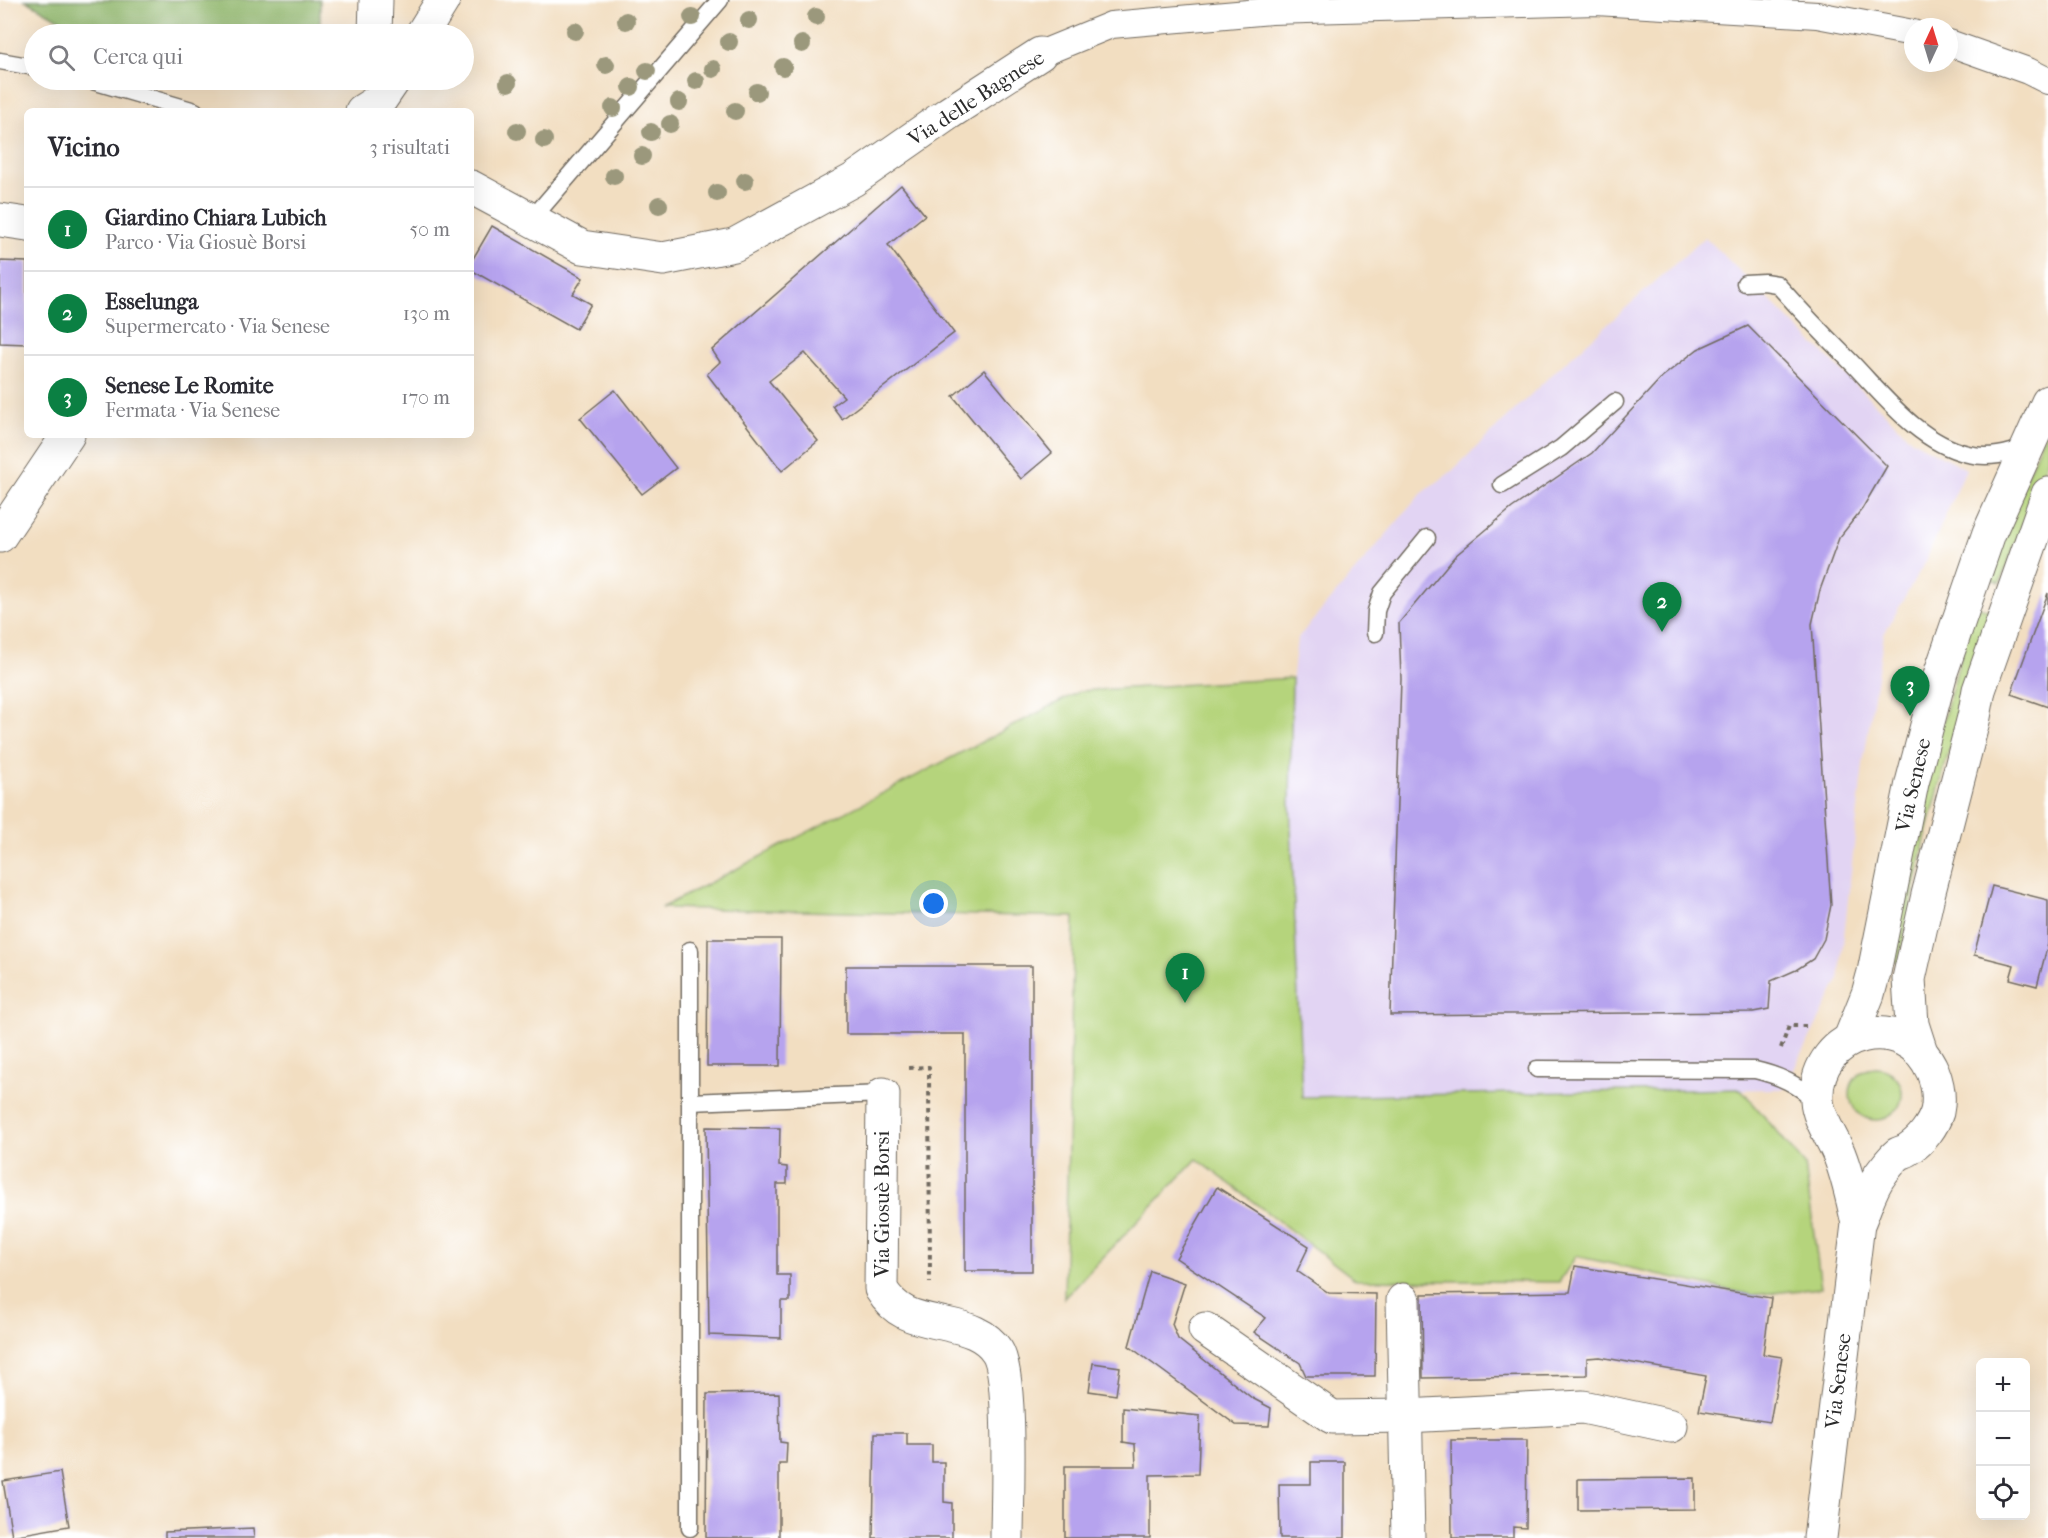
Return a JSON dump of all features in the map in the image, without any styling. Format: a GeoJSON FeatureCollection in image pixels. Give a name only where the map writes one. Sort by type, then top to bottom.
{"type":"FeatureCollection","features":[{"type":"Feature","properties":{"kind":"street"},"geometry":{"type":"LineString","coordinates":[[375,24],[376,0]]}},
{"type":"Feature","properties":{"kind":"street"},"geometry":{"type":"LineString","coordinates":[[428,24],[443,0]]}},
{"type":"Feature","properties":{"kind":"street","name":"Via delle Bagnese"},"geometry":{"type":"LineString","coordinates":[[474,189],[582,247],[663,259],[734,245],[853,180],[949,113],[1040,54],[1111,25],[1271,10],[1596,2],[1817,15],[1904,31]]}},
{"type":"Feature","properties":{"kind":"street"},"geometry":{"type":"LineString","coordinates":[[1958,46],[2028,71],[2048,81]]}},
{"type":"Feature","properties":{"kind":"street"},"geometry":{"type":"LineString","coordinates":[[0,220],[24,224]]}},
{"type":"Feature","properties":{"kind":"street","name":"Via Senese"},"geometry":{"type":"LineString","coordinates":[[1850,1039],[1869,994],[1912,783],[1941,672],[1989,533],[2048,402]]}},
{"type":"Feature","properties":{"kind":"street"},"geometry":{"type":"LineString","coordinates":[[0,536],[66,438]]}},
{"type":"Feature","properties":{"kind":"street","name":"Via Senese"},"geometry":{"type":"LineString","coordinates":[[1921,1052],[1912,1024],[1908,994],[1909,979],[1925,906],[1979,690],[2048,494]]}},
{"type":"Feature","properties":{"kind":"street","name":"Via Senese"},"geometry":{"type":"LineString","coordinates":[[1820,1538],[1858,1224],[1873,1186],[1898,1154],[1910,1149],[1922,1138],[1936,1114],[1939,1101],[1938,1083],[1928,1060],[1908,1042],[1882,1034],[1870,1033],[1850,1039],[1829,1055],[1819,1077],[1817,1101],[1851,1190],[1858,1224]]}},
{"type":"Feature","properties":{"kind":"street","name":"Via Giosuè Borsi"},"geometry":{"type":"LineString","coordinates":[[883,1094],[881,1289],[889,1302],[909,1316],[956,1326],[982,1335],[998,1352],[1003,1369],[1006,1403],[1007,1538]]}},
{"type":"Feature","properties":{"kind":"street"},"geometry":{"type":"LineString","coordinates":[[1830,1134],[1843,1145],[1856,1151],[1871,1155],[1898,1154]]}},
{"type":"Feature","properties":{"kind":"street"},"geometry":{"type":"LineString","coordinates":[[1403,1300],[1408,1538]]}},
{"type":"Feature","properties":{"kind":"street"},"geometry":{"type":"LineString","coordinates":[[1205,1329],[1332,1417],[1406,1416],[1583,1407],[1671,1426]]}},
{"type":"Feature","properties":{"kind":"lane"},"geometry":{"type":"LineString","coordinates":[[531,220],[720,0]]}},
{"type":"Feature","properties":{"kind":"lane"},"geometry":{"type":"LineString","coordinates":[[0,61],[24,65]]}},
{"type":"Feature","properties":{"kind":"lane"},"geometry":{"type":"LineString","coordinates":[[123,90],[185,108]]}},
{"type":"Feature","properties":{"kind":"lane"},"geometry":{"type":"LineString","coordinates":[[1745,283],[1777,284],[1905,418],[1939,443],[1968,454],[1989,457],[2028,447]]}},
{"type":"Feature","properties":{"kind":"lane"},"geometry":{"type":"LineString","coordinates":[[1502,485],[1561,448],[1615,402]]}},
{"type":"Feature","properties":{"kind":"lane"},"geometry":{"type":"LineString","coordinates":[[1375,633],[1377,611],[1382,593],[1427,538]]}},
{"type":"Feature","properties":{"kind":"lane"},"geometry":{"type":"LineString","coordinates":[[690,950],[690,1528]]}},
{"type":"Feature","properties":{"kind":"lane"},"geometry":{"type":"LineString","coordinates":[[1537,1069],[1755,1070],[1771,1073],[1792,1082],[1817,1101]]}},
{"type":"Feature","properties":{"kind":"lane","name":"Via Giosuè Borsi"},"geometry":{"type":"LineString","coordinates":[[690,1102],[883,1094]]}},
{"type":"Feature","properties":{"kind":"path"},"geometry":{"type":"LineString","coordinates":[[908,1068],[929,1067],[930,1295]]}},
{"type":"Feature","properties":{"kind":"shaded area"},"geometry":{"type":"Polygon","coordinates":[[[1705,237],[1912,440],[1966,469],[1926,560],[1884,634],[1863,764],[1839,980],[1784,1089],[1302,1097],[1290,803],[1290,702],[1297,639],[1420,495],[1452,471],[1549,377],[1705,237]]]}},
{"type":"Feature","properties":{"kind":"green space"},"geometry":{"type":"Polygon","coordinates":[[[25,0],[320,0],[320,24],[67,24],[25,0]]]}},
{"type":"Feature","properties":{"kind":"green space"},"geometry":{"type":"Polygon","coordinates":[[[2048,425],[2048,459],[2000,583],[1984,578],[2048,425]]]}},
{"type":"Feature","properties":{"kind":"green space"},"geometry":{"type":"Polygon","coordinates":[[[1975,605],[1990,611],[1924,844],[1899,962],[1885,959],[1910,840],[1975,605]]]}},
{"type":"Feature","properties":{"kind":"green space"},"geometry":{"type":"Polygon","coordinates":[[[1292,678],[1290,803],[1302,1097],[1741,1089],[1805,1165],[1821,1288],[1752,1295],[1576,1256],[1559,1282],[1356,1280],[1197,1159],[1064,1298],[1074,917],[661,908],[1080,691],[1292,678]]]}},
{"type":"Feature","properties":{"kind":"green space"},"geometry":{"type":"Polygon","coordinates":[[[1871,1068],[1881,1068],[1890,1072],[1898,1080],[1902,1094],[1898,1108],[1890,1116],[1881,1120],[1871,1120],[1862,1116],[1854,1108],[1850,1099],[1850,1089],[1854,1080],[1862,1072],[1871,1068]]]}},
{"type":"Feature","properties":{"kind":"building"},"geometry":{"type":"Polygon","coordinates":[[[901,185],[925,215],[888,245],[954,333],[842,419],[832,406],[844,397],[805,353],[769,381],[818,441],[782,471],[707,374],[720,362],[712,350],[901,185]]]}},
{"type":"Feature","properties":{"kind":"building"},"geometry":{"type":"Polygon","coordinates":[[[492,226],[583,278],[573,294],[591,304],[576,329],[474,272],[474,257],[492,226]]]}},
{"type":"Feature","properties":{"kind":"building"},"geometry":{"type":"Polygon","coordinates":[[[0,261],[24,262],[24,344],[0,343],[0,261]]]}},
{"type":"Feature","properties":{"kind":"building"},"geometry":{"type":"Polygon","coordinates":[[[1748,326],[1887,466],[1862,509],[1839,538],[1820,590],[1812,624],[1831,905],[1824,939],[1813,959],[1796,970],[1771,981],[1769,1009],[1753,1012],[1390,1015],[1401,679],[1399,623],[1455,556],[1512,508],[1592,453],[1662,377],[1698,349],[1748,326]]]}},
{"type":"Feature","properties":{"kind":"building"},"geometry":{"type":"Polygon","coordinates":[[[984,370],[1052,453],[1021,479],[953,396],[984,370]]]}},
{"type":"Feature","properties":{"kind":"building"},"geometry":{"type":"Polygon","coordinates":[[[615,390],[676,468],[642,494],[580,418],[615,390]]]}},
{"type":"Feature","properties":{"kind":"building"},"geometry":{"type":"Polygon","coordinates":[[[2048,593],[2048,707],[2011,694],[2048,593]]]}},
{"type":"Feature","properties":{"kind":"building"},"geometry":{"type":"Polygon","coordinates":[[[1992,886],[2048,900],[2048,944],[2037,986],[2010,979],[2014,965],[1974,955],[1992,886]]]}},
{"type":"Feature","properties":{"kind":"building"},"geometry":{"type":"Polygon","coordinates":[[[708,939],[781,939],[780,1066],[707,1066],[708,939]]]}},
{"type":"Feature","properties":{"kind":"building"},"geometry":{"type":"Polygon","coordinates":[[[846,966],[1032,966],[1032,1271],[965,1271],[965,1034],[846,1034],[846,966]]]}},
{"type":"Feature","properties":{"kind":"building"},"geometry":{"type":"Polygon","coordinates":[[[706,1127],[780,1128],[779,1166],[787,1167],[787,1184],[777,1184],[777,1275],[790,1275],[790,1301],[781,1301],[781,1338],[709,1335],[706,1127]]]}},
{"type":"Feature","properties":{"kind":"building"},"geometry":{"type":"Polygon","coordinates":[[[1217,1187],[1309,1246],[1297,1271],[1329,1293],[1376,1294],[1375,1376],[1306,1376],[1300,1363],[1254,1332],[1266,1318],[1176,1258],[1217,1187]]]}},
{"type":"Feature","properties":{"kind":"building"},"geometry":{"type":"Polygon","coordinates":[[[1575,1266],[1771,1298],[1763,1354],[1782,1357],[1770,1422],[1699,1411],[1706,1376],[1600,1357],[1587,1358],[1587,1375],[1423,1378],[1422,1294],[1570,1292],[1575,1266]]]}},
{"type":"Feature","properties":{"kind":"building"},"geometry":{"type":"Polygon","coordinates":[[[1150,1271],[1185,1283],[1172,1324],[1178,1339],[1252,1398],[1271,1408],[1269,1426],[1236,1425],[1129,1346],[1150,1271]]]}},
{"type":"Feature","properties":{"kind":"building"},"geometry":{"type":"Polygon","coordinates":[[[1093,1363],[1120,1367],[1116,1395],[1089,1391],[1093,1363]]]}},
{"type":"Feature","properties":{"kind":"building"},"geometry":{"type":"Polygon","coordinates":[[[779,1393],[780,1442],[787,1443],[786,1464],[779,1464],[779,1538],[706,1538],[707,1394],[779,1393]]]}},
{"type":"Feature","properties":{"kind":"building"},"geometry":{"type":"Polygon","coordinates":[[[1123,1408],[1200,1416],[1198,1474],[1150,1475],[1150,1538],[1065,1538],[1065,1466],[1136,1466],[1135,1444],[1123,1442],[1123,1408]]]}},
{"type":"Feature","properties":{"kind":"building"},"geometry":{"type":"Polygon","coordinates":[[[875,1433],[907,1433],[907,1445],[932,1445],[932,1462],[944,1462],[944,1502],[952,1503],[952,1538],[873,1538],[875,1433]]]}},
{"type":"Feature","properties":{"kind":"building"},"geometry":{"type":"Polygon","coordinates":[[[1451,1440],[1527,1440],[1526,1528],[1513,1527],[1513,1538],[1452,1538],[1451,1440]]]}},
{"type":"Feature","properties":{"kind":"building"},"geometry":{"type":"Polygon","coordinates":[[[1311,1462],[1345,1462],[1345,1538],[1280,1538],[1279,1484],[1311,1484],[1311,1462]]]}},
{"type":"Feature","properties":{"kind":"building"},"geometry":{"type":"Polygon","coordinates":[[[60,1472],[69,1526],[12,1536],[3,1481],[60,1472]]]}},
{"type":"Feature","properties":{"kind":"building"},"geometry":{"type":"Polygon","coordinates":[[[1695,1478],[1695,1509],[1578,1510],[1578,1479],[1695,1478]]]}},
{"type":"Feature","properties":{"kind":"building"},"geometry":{"type":"Polygon","coordinates":[[[253,1528],[254,1538],[165,1538],[165,1532],[253,1528]]]}},
{"type":"Feature","properties":{"kind":"place","name":"Esselunga"},"geometry":{"type":"Point","coordinates":[1662,632]}},
{"type":"Feature","properties":{"kind":"place","name":"Senese Le Romite"},"geometry":{"type":"Point","coordinates":[1910,716]}},
{"type":"Feature","properties":{"kind":"place","name":"Giardino Chiara Lubich"},"geometry":{"type":"Point","coordinates":[1185,1003]}}]}
